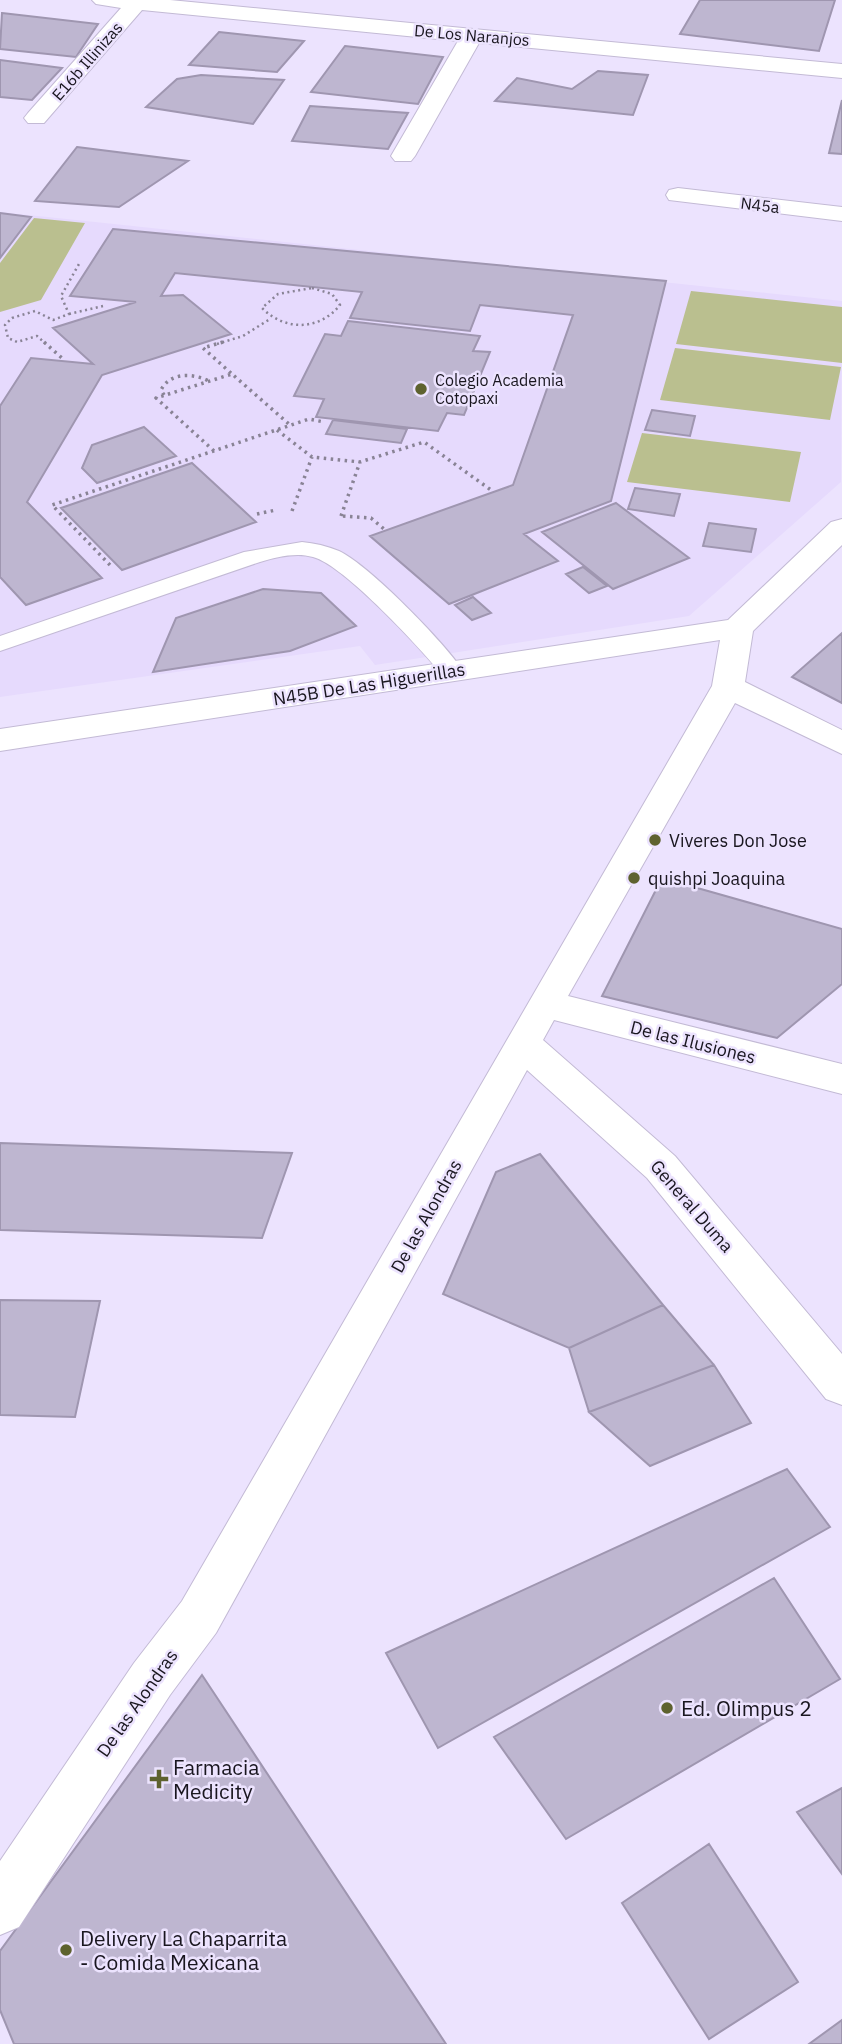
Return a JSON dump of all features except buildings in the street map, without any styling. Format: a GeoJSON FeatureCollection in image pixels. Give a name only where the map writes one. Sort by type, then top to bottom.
{"type":"FeatureCollection","features":[{"type":"Feature","properties":{"kind":"street","name":"De Los Naranjos"},"geometry":{"type":"LineString","coordinates":[[103,0],[842,71]]}},
{"type":"Feature","properties":{"kind":"street","name":"E16b Illinizas"},"geometry":{"type":"LineString","coordinates":[[36,118],[137,3]]}},
{"type":"Feature","properties":{"kind":"street"},"geometry":{"type":"LineString","coordinates":[[403,156],[472,35]]}},
{"type":"Feature","properties":{"kind":"street","name":"N45a"},"geometry":{"type":"LineString","coordinates":[[678,195],[842,214]]}},
{"type":"Feature","properties":{"kind":"street"},"geometry":{"type":"LineString","coordinates":[[738,628],[842,528]]}},
{"type":"Feature","properties":{"kind":"street","name":"N45B De Las Higuerillas"},"geometry":{"type":"LineString","coordinates":[[0,740],[738,628]]}},
{"type":"Feature","properties":{"kind":"street","name":"De las Alondras"},"geometry":{"type":"LineString","coordinates":[[0,1908],[152,1679],[199,1617],[728,685],[738,628]]}},
{"type":"Feature","properties":{"kind":"street"},"geometry":{"type":"LineString","coordinates":[[728,685],[842,743]]}},
{"type":"Feature","properties":{"kind":"street","name":"De las Ilusiones"},"geometry":{"type":"LineString","coordinates":[[534,1024],[842,1079]]}},
{"type":"Feature","properties":{"kind":"street","name":"General Duma"},"geometry":{"type":"LineString","coordinates":[[534,1024],[661,1167],[842,1386]]}},
{"type":"Feature","properties":{"kind":"lane"},"geometry":{"type":"LineString","coordinates":[[0,644],[278,550],[331,555],[415,628],[452,672]]}},
{"type":"Feature","properties":{"kind":"path"},"geometry":{"type":"LineString","coordinates":[[69,314],[61,296],[79,264]]}},
{"type":"Feature","properties":{"kind":"path"},"geometry":{"type":"LineString","coordinates":[[312,288],[332,294],[340,305],[333,316],[315,324],[290,325],[270,318],[262,308],[269,296],[288,289],[312,288]]}},
{"type":"Feature","properties":{"kind":"path"},"geometry":{"type":"LineString","coordinates":[[63,359],[37,335],[17,342],[8,338],[5,325],[22,314],[35,311],[53,320],[103,306]]}},
{"type":"Feature","properties":{"kind":"path"},"geometry":{"type":"LineString","coordinates":[[270,318],[243,336],[203,348],[290,426]]}},
{"type":"Feature","properties":{"kind":"path"},"geometry":{"type":"LineString","coordinates":[[214,451],[156,398],[232,374]]}},
{"type":"Feature","properties":{"kind":"path"},"geometry":{"type":"LineString","coordinates":[[164,395],[161,390],[164,384],[180,376],[202,377],[210,381]]}},
{"type":"Feature","properties":{"kind":"path"},"geometry":{"type":"LineString","coordinates":[[139,596],[52,505],[309,419],[324,422]]}},
{"type":"Feature","properties":{"kind":"path"},"geometry":{"type":"LineString","coordinates":[[277,430],[312,457],[360,462],[424,442],[491,490]]}},
{"type":"Feature","properties":{"kind":"path"},"geometry":{"type":"LineString","coordinates":[[292,511],[312,457]]}},
{"type":"Feature","properties":{"kind":"path"},"geometry":{"type":"LineString","coordinates":[[341,516],[360,462]]}},
{"type":"Feature","properties":{"kind":"path"},"geometry":{"type":"LineString","coordinates":[[256,515],[276,510]]}},
{"type":"Feature","properties":{"kind":"shaded area","name":"Colegio Academia Cotopaxi"},"geometry":{"type":"Polygon","coordinates":[[[0,212],[842,301],[841,482],[689,616],[375,665],[360,646],[0,697],[0,212]]]}},
{"type":"Feature","properties":{"kind":"green space"},"geometry":{"type":"Polygon","coordinates":[[[34,218],[85,223],[41,300],[0,312],[0,263],[34,218]]]}},
{"type":"Feature","properties":{"kind":"green space"},"geometry":{"type":"Polygon","coordinates":[[[691,291],[842,307],[842,363],[676,344],[691,291]]]}},
{"type":"Feature","properties":{"kind":"green space"},"geometry":{"type":"Polygon","coordinates":[[[675,348],[841,367],[830,420],[660,400],[675,348]]]}},
{"type":"Feature","properties":{"kind":"green space"},"geometry":{"type":"Polygon","coordinates":[[[642,433],[801,452],[790,502],[627,482],[642,433]]]}},
{"type":"Feature","properties":{"kind":"place","name":"Colegio Academia Cotopaxi"},"geometry":{"type":"Point","coordinates":[421,389]}},
{"type":"Feature","properties":{"kind":"place","name":"Viveres Don Jose"},"geometry":{"type":"Point","coordinates":[655,840]}},
{"type":"Feature","properties":{"kind":"place","name":"quishpi Joaquina"},"geometry":{"type":"Point","coordinates":[634,878]}},
{"type":"Feature","properties":{"kind":"place","name":"Ed. Olimpus 2"},"geometry":{"type":"Point","coordinates":[667,1708]}},
{"type":"Feature","properties":{"kind":"place","name":"Farmacia Medicity"},"geometry":{"type":"Point","coordinates":[159,1779]}},
{"type":"Feature","properties":{"kind":"place","name":"Delivery La Chaparrita - Comida Mexicana"},"geometry":{"type":"Point","coordinates":[66,1950]}}]}
